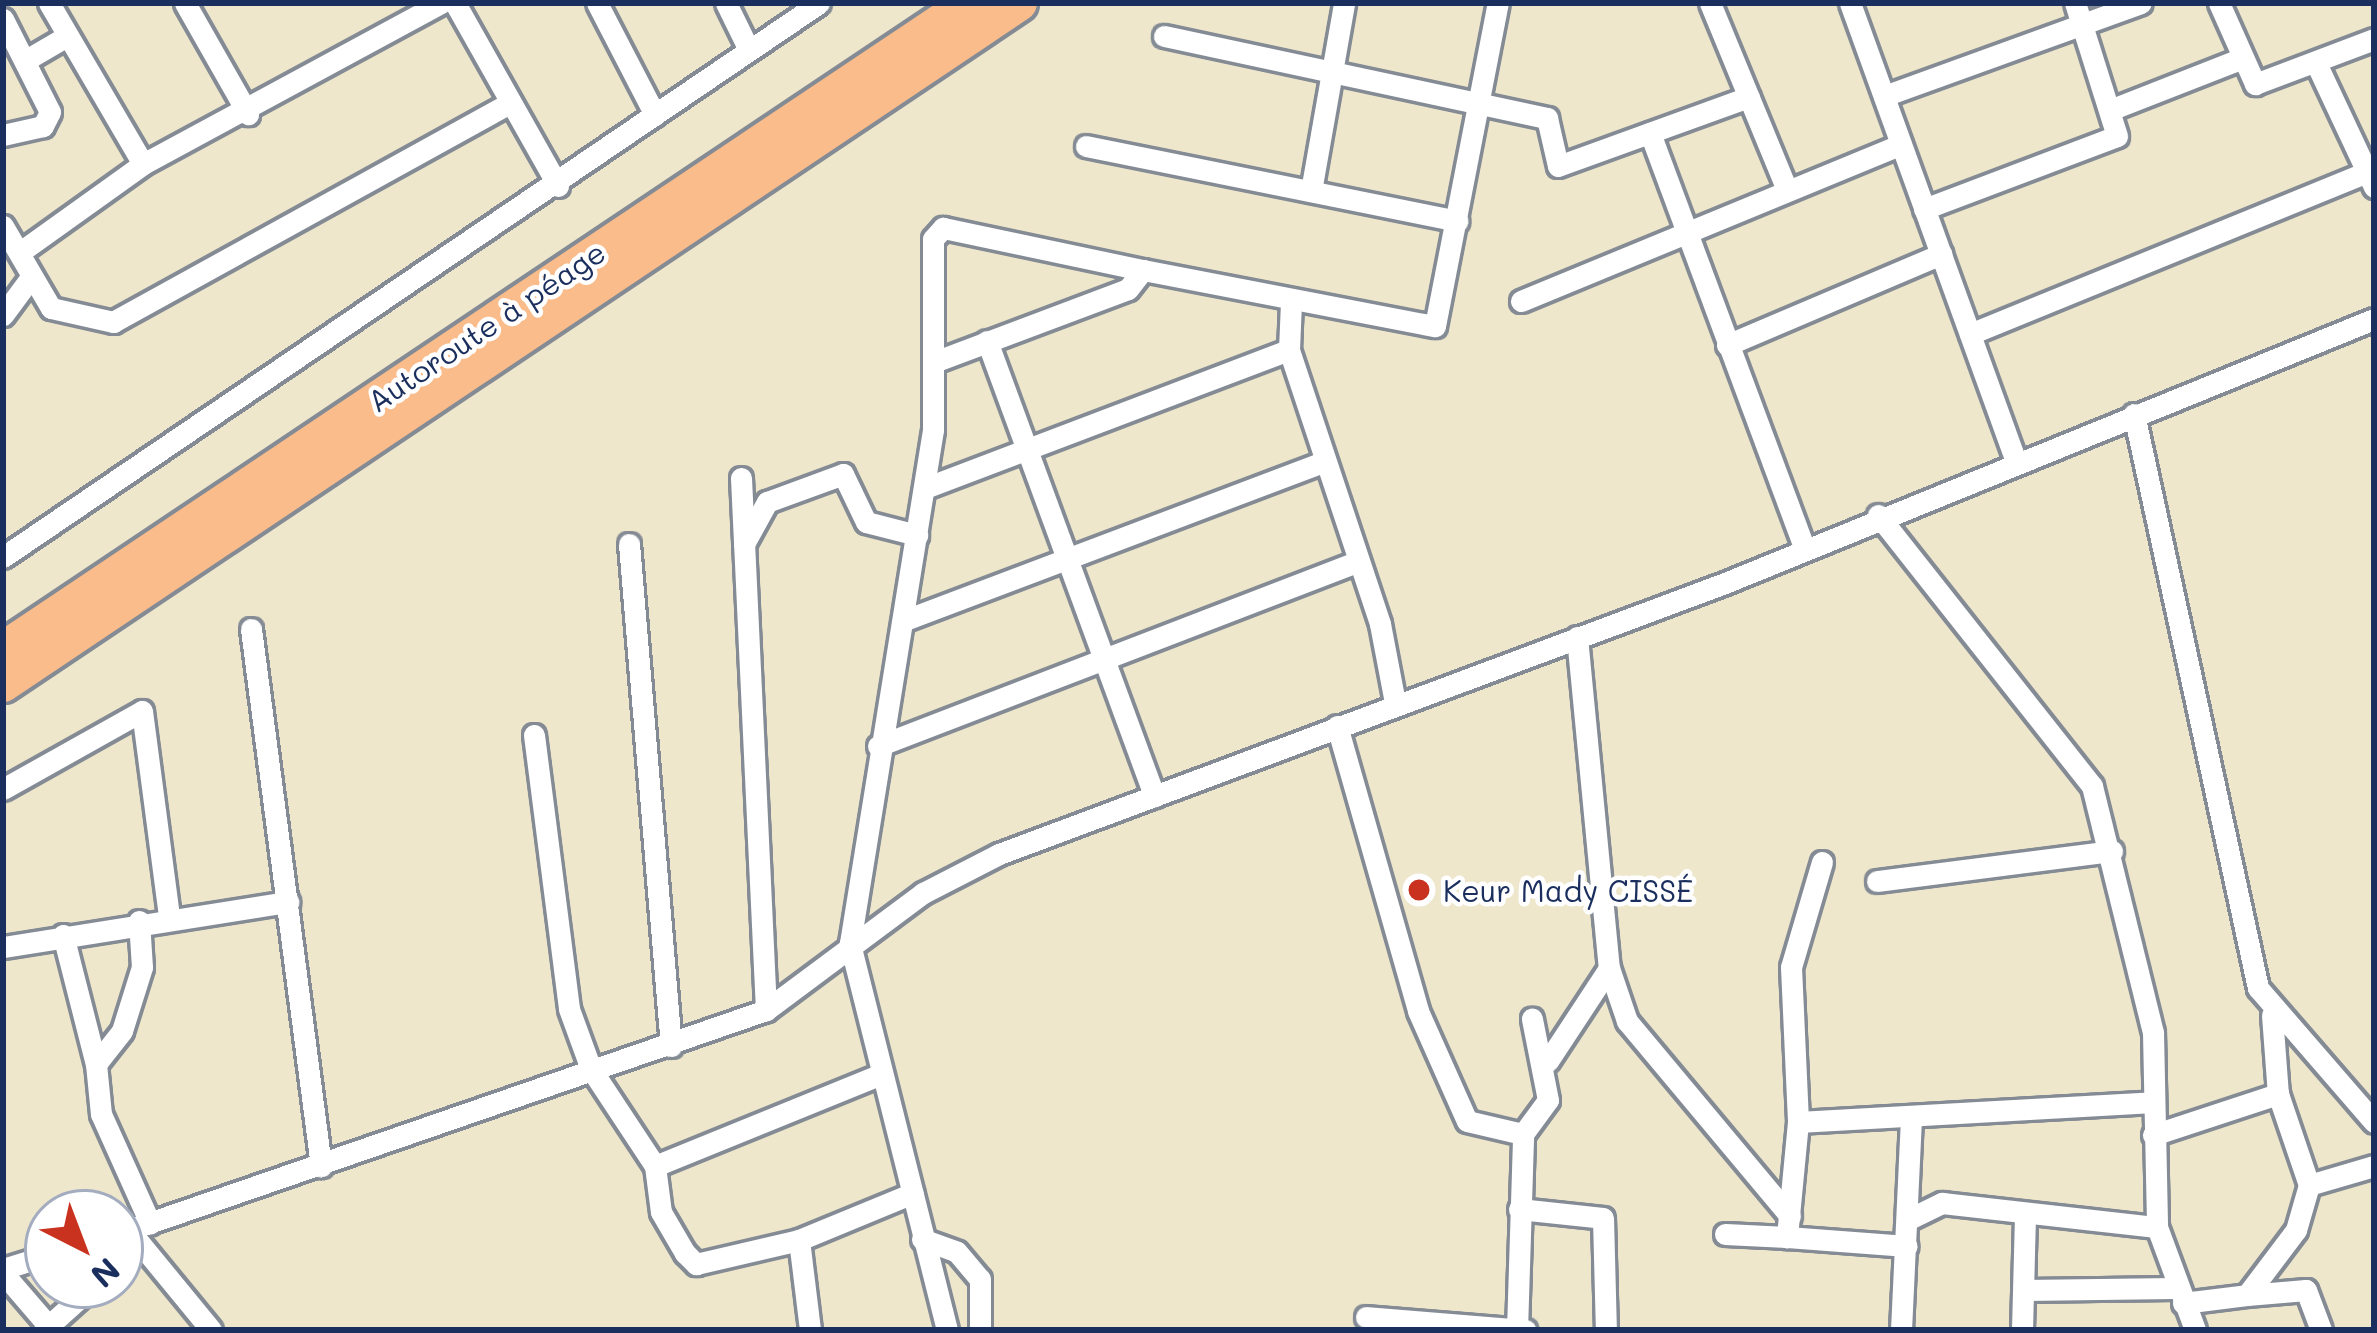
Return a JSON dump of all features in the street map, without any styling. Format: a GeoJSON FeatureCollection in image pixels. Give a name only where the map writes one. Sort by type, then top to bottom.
{"type":"FeatureCollection","features":[{"type":"Feature","properties":{"kind":"highway","name":"Autoroute à péage"},"geometry":{"type":"LineString","coordinates":[[3,650],[969,3]]}},
{"type":"Feature","properties":{"kind":"highway"},"geometry":{"type":"LineString","coordinates":[[3,684],[1019,3]]}},
{"type":"Feature","properties":{"kind":"street"},"geometry":{"type":"LineString","coordinates":[[49,3],[143,164]]}},
{"type":"Feature","properties":{"kind":"street"},"geometry":{"type":"LineString","coordinates":[[23,250],[143,164],[248,114],[441,3]]}},
{"type":"Feature","properties":{"kind":"street"},"geometry":{"type":"LineString","coordinates":[[455,3],[557,185]]}},
{"type":"Feature","properties":{"kind":"street"},"geometry":{"type":"LineString","coordinates":[[597,3],[655,115]]}},
{"type":"Feature","properties":{"kind":"street"},"geometry":{"type":"LineString","coordinates":[[726,3],[749,50]]}},
{"type":"Feature","properties":{"kind":"street"},"geometry":{"type":"LineString","coordinates":[[1311,191],[1344,3]]}},
{"type":"Feature","properties":{"kind":"street"},"geometry":{"type":"LineString","coordinates":[[947,1330],[850,943],[878,746],[925,488],[934,362],[933,239],[943,228],[1291,302],[1436,326],[1498,3]]}},
{"type":"Feature","properties":{"kind":"street"},"geometry":{"type":"LineString","coordinates":[[1710,3],[1786,190]]}},
{"type":"Feature","properties":{"kind":"street"},"geometry":{"type":"LineString","coordinates":[[1850,3],[2014,457]]}},
{"type":"Feature","properties":{"kind":"street"},"geometry":{"type":"LineString","coordinates":[[1884,96],[2079,14],[2141,3]]}},
{"type":"Feature","properties":{"kind":"street"},"geometry":{"type":"LineString","coordinates":[[2219,3],[2255,84],[2374,39]]}},
{"type":"Feature","properties":{"kind":"street"},"geometry":{"type":"LineString","coordinates":[[193,6],[248,114]]}},
{"type":"Feature","properties":{"kind":"street"},"geometry":{"type":"LineString","coordinates":[[3,557],[557,185],[808,6]]}},
{"type":"Feature","properties":{"kind":"street"},"geometry":{"type":"LineString","coordinates":[[1924,209],[2108,144],[2121,125],[2079,14]]}},
{"type":"Feature","properties":{"kind":"street"},"geometry":{"type":"LineString","coordinates":[[3,136],[50,120],[26,60],[5,27]]}},
{"type":"Feature","properties":{"kind":"street"},"geometry":{"type":"LineString","coordinates":[[26,60],[68,36]]}},
{"type":"Feature","properties":{"kind":"street"},"geometry":{"type":"LineString","coordinates":[[1164,36],[1479,100],[1552,121],[1558,166],[1749,97]]}},
{"type":"Feature","properties":{"kind":"street"},"geometry":{"type":"LineString","coordinates":[[2115,108],[2240,59]]}},
{"type":"Feature","properties":{"kind":"street"},"geometry":{"type":"LineString","coordinates":[[1970,334],[2372,176],[2316,63]]}},
{"type":"Feature","properties":{"kind":"street"},"geometry":{"type":"LineString","coordinates":[[3,226],[23,250],[31,277],[51,308],[113,322],[509,103]]}},
{"type":"Feature","properties":{"kind":"street"},"geometry":{"type":"LineString","coordinates":[[1650,133],[1804,548]]}},
{"type":"Feature","properties":{"kind":"street"},"geometry":{"type":"LineString","coordinates":[[1522,301],[1684,229],[1901,144]]}},
{"type":"Feature","properties":{"kind":"street"},"geometry":{"type":"LineString","coordinates":[[1086,146],[1457,221]]}},
{"type":"Feature","properties":{"kind":"street"},"geometry":{"type":"LineString","coordinates":[[1727,344],[1941,254]]}},
{"type":"Feature","properties":{"kind":"street"},"geometry":{"type":"LineString","coordinates":[[934,362],[1128,289],[1143,269]]}},
{"type":"Feature","properties":{"kind":"street"},"geometry":{"type":"LineString","coordinates":[[3,315],[31,277]]}},
{"type":"Feature","properties":{"kind":"street"},"geometry":{"type":"LineString","coordinates":[[1291,302],[1289,350],[1359,561],[1395,703]]}},
{"type":"Feature","properties":{"kind":"street"},"geometry":{"type":"LineString","coordinates":[[144,1229],[766,1010],[850,943],[999,854],[1577,637],[1804,548],[2014,457],[2374,319]]}},
{"type":"Feature","properties":{"kind":"street"},"geometry":{"type":"LineString","coordinates":[[987,341],[1075,556],[1154,796]]}},
{"type":"Feature","properties":{"kind":"street"},"geometry":{"type":"LineString","coordinates":[[925,488],[1289,350]]}},
{"type":"Feature","properties":{"kind":"street"},"geometry":{"type":"LineString","coordinates":[[2134,414],[2272,1015],[2278,1094],[2309,1185],[2296,1230],[2247,1295]]}},
{"type":"Feature","properties":{"kind":"street"},"geometry":{"type":"LineString","coordinates":[[904,620],[1325,461]]}},
{"type":"Feature","properties":{"kind":"street"},"geometry":{"type":"LineString","coordinates":[[742,548],[767,502],[843,474],[866,522],[917,535]]}},
{"type":"Feature","properties":{"kind":"street"},"geometry":{"type":"LineString","coordinates":[[741,478],[766,1010]]}},
{"type":"Feature","properties":{"kind":"street"},"geometry":{"type":"LineString","coordinates":[[1878,515],[2078,754],[2112,851],[2153,1032],[2157,1227],[2194,1330]]}},
{"type":"Feature","properties":{"kind":"street"},"geometry":{"type":"LineString","coordinates":[[629,544],[671,1046]]}},
{"type":"Feature","properties":{"kind":"street"},"geometry":{"type":"LineString","coordinates":[[878,746],[1359,561]]}},
{"type":"Feature","properties":{"kind":"street"},"geometry":{"type":"LineString","coordinates":[[251,629],[321,1166]]}},
{"type":"Feature","properties":{"kind":"street"},"geometry":{"type":"LineString","coordinates":[[1577,637],[1609,968],[1627,1021],[1789,1227]]}},
{"type":"Feature","properties":{"kind":"street"},"geometry":{"type":"LineString","coordinates":[[3,789],[142,711],[170,914]]}},
{"type":"Feature","properties":{"kind":"street"},"geometry":{"type":"LineString","coordinates":[[1337,726],[1418,1011],[1467,1121],[1522,1134]]}},
{"type":"Feature","properties":{"kind":"street"},"geometry":{"type":"LineString","coordinates":[[534,735],[569,1010],[591,1069],[656,1166],[661,1212],[696,1264],[800,1240],[913,1193]]}},
{"type":"Feature","properties":{"kind":"street"},"geometry":{"type":"LineString","coordinates":[[1877,881],[2112,851]]}},
{"type":"Feature","properties":{"kind":"street"},"geometry":{"type":"LineString","coordinates":[[1789,1227],[1798,1122],[1791,967],[1822,862]]}},
{"type":"Feature","properties":{"kind":"street"},"geometry":{"type":"LineString","coordinates":[[3,947],[170,914],[288,902]]}},
{"type":"Feature","properties":{"kind":"street"},"geometry":{"type":"LineString","coordinates":[[96,1064],[122,1031],[142,968],[139,920]]}},
{"type":"Feature","properties":{"kind":"street"},"geometry":{"type":"LineString","coordinates":[[63,935],[96,1064],[101,1114],[123,1189]]}},
{"type":"Feature","properties":{"kind":"street"},"geometry":{"type":"LineString","coordinates":[[1548,1061],[1609,968]]}},
{"type":"Feature","properties":{"kind":"street"},"geometry":{"type":"LineString","coordinates":[[2272,1015],[2374,1122]]}},
{"type":"Feature","properties":{"kind":"street"},"geometry":{"type":"LineString","coordinates":[[1366,1317],[1520,1330],[1522,1134],[1548,1100],[1548,1061],[1532,1019]]}},
{"type":"Feature","properties":{"kind":"street"},"geometry":{"type":"LineString","coordinates":[[656,1166],[882,1074]]}},
{"type":"Feature","properties":{"kind":"street"},"geometry":{"type":"LineString","coordinates":[[2153,1135],[2278,1094]]}},
{"type":"Feature","properties":{"kind":"street"},"geometry":{"type":"LineString","coordinates":[[1798,1122],[1911,1121],[2152,1102]]}},
{"type":"Feature","properties":{"kind":"street"},"geometry":{"type":"LineString","coordinates":[[1901,1330],[1910,1219],[1911,1121]]}},
{"type":"Feature","properties":{"kind":"street"},"geometry":{"type":"LineString","coordinates":[[2309,1185],[2374,1166]]}},
{"type":"Feature","properties":{"kind":"street"},"geometry":{"type":"LineString","coordinates":[[1910,1219],[1942,1203],[2025,1216],[2157,1227]]}},
{"type":"Feature","properties":{"kind":"street"},"geometry":{"type":"LineString","coordinates":[[1519,1209],[1603,1218],[1606,1330]]}},
{"type":"Feature","properties":{"kind":"street"},"geometry":{"type":"LineString","coordinates":[[2022,1330],[2025,1216]]}},
{"type":"Feature","properties":{"kind":"street"},"geometry":{"type":"LineString","coordinates":[[1725,1234],[1789,1227],[1907,1246]]}},
{"type":"Feature","properties":{"kind":"street"},"geometry":{"type":"LineString","coordinates":[[922,1239],[956,1252],[980,1280],[980,1330]]}},
{"type":"Feature","properties":{"kind":"street"},"geometry":{"type":"LineString","coordinates":[[800,1240],[810,1330]]}},
{"type":"Feature","properties":{"kind":"street"},"geometry":{"type":"LineString","coordinates":[[144,1244],[211,1330]]}},
{"type":"Feature","properties":{"kind":"street"},"geometry":{"type":"LineString","coordinates":[[4,1265],[48,1328]]}},
{"type":"Feature","properties":{"kind":"street"},"geometry":{"type":"LineString","coordinates":[[2024,1290],[2179,1296],[2306,1290],[2320,1330]]}},
{"type":"Feature","properties":{"kind":"place","name":"Keur Mady CISSÉ"},"geometry":{"type":"Point","coordinates":[1419,890]}}]}
